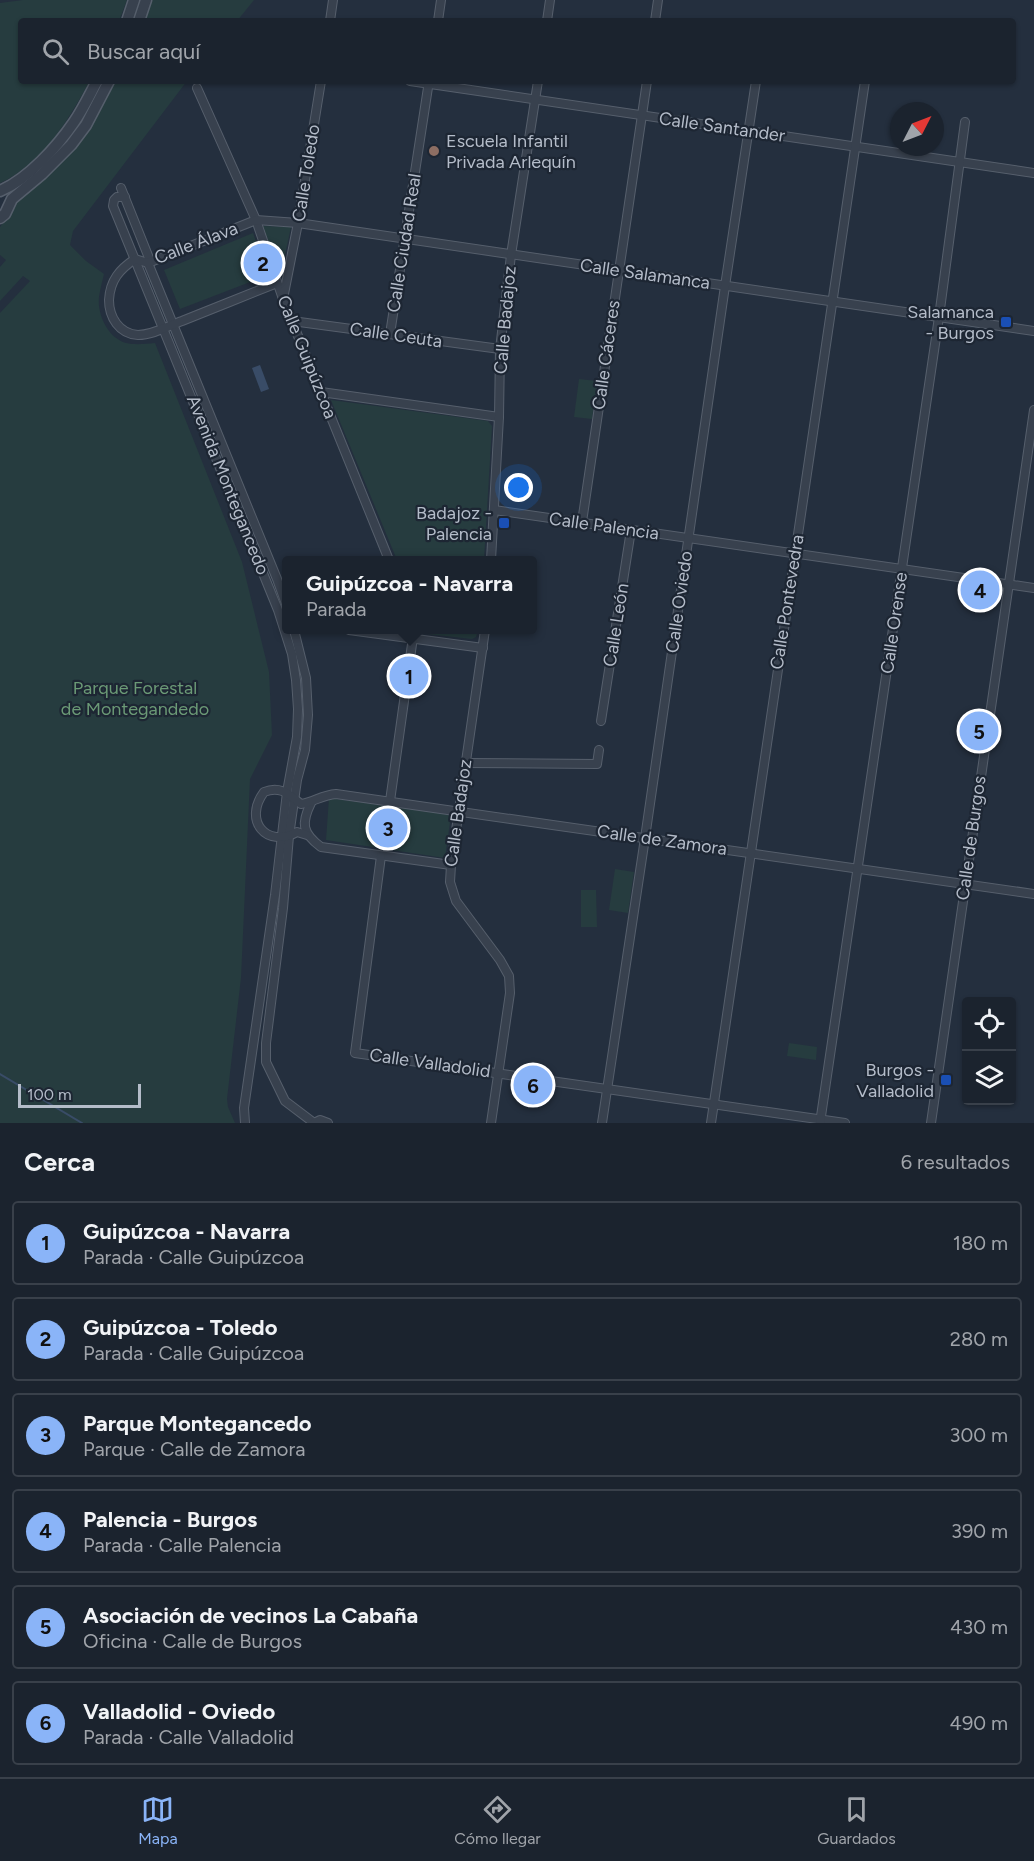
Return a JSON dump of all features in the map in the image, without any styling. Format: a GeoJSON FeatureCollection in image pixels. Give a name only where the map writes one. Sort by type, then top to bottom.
{"type":"FeatureCollection","features":[{"type":"Feature","properties":{"kind":"street"},"geometry":{"type":"LineString","coordinates":[[128,18],[134,0]]}},
{"type":"Feature","properties":{"kind":"street"},"geometry":{"type":"LineString","coordinates":[[139,18],[146,0]]}},
{"type":"Feature","properties":{"kind":"street"},"geometry":{"type":"LineString","coordinates":[[330,18],[333,0]]}},
{"type":"Feature","properties":{"kind":"street"},"geometry":{"type":"LineString","coordinates":[[438,18],[441,0]]}},
{"type":"Feature","properties":{"kind":"street"},"geometry":{"type":"LineString","coordinates":[[547,18],[550,0]]}},
{"type":"Feature","properties":{"kind":"street"},"geometry":{"type":"LineString","coordinates":[[655,18],[658,0]]}},
{"type":"Feature","properties":{"kind":"street"},"geometry":{"type":"LineString","coordinates":[[8,206],[6,197],[0,191],[12,185],[35,167],[62,138],[75,121],[95,84]]}},
{"type":"Feature","properties":{"kind":"street"},"geometry":{"type":"LineString","coordinates":[[0,218],[12,199],[42,174],[71,145],[86,125],[107,84]]}},
{"type":"Feature","properties":{"kind":"street","name":"Calle Toledo"},"geometry":{"type":"LineString","coordinates":[[283,299],[321,84]]}},
{"type":"Feature","properties":{"kind":"street","name":"Calle Ciudad Real"},"geometry":{"type":"LineString","coordinates":[[390,334],[429,84]]}},
{"type":"Feature","properties":{"kind":"street","name":"Calle Santander"},"geometry":{"type":"LineString","coordinates":[[441,84],[1034,173]]}},
{"type":"Feature","properties":{"kind":"street","name":"Calle Badajoz"},"geometry":{"type":"LineString","coordinates":[[491,556],[499,417],[500,349],[511,255],[538,84]]}},
{"type":"Feature","properties":{"kind":"street","name":"Calle Cáceres"},"geometry":{"type":"LineString","coordinates":[[582,522],[647,84]]}},
{"type":"Feature","properties":{"kind":"street","name":"Calle Oviedo"},"geometry":{"type":"LineString","coordinates":[[602,1123],[756,84]]}},
{"type":"Feature","properties":{"kind":"street","name":"Calle Pontevedra"},"geometry":{"type":"LineString","coordinates":[[711,1123],[865,84]]}},
{"type":"Feature","properties":{"kind":"street","name":"Calle Guipúzcoa"},"geometry":{"type":"LineString","coordinates":[[197,88],[255,220],[283,299],[387,556]]}},
{"type":"Feature","properties":{"kind":"street","name":"Calle Orense"},"geometry":{"type":"LineString","coordinates":[[820,1121],[939,317],[965,122]]}},
{"type":"Feature","properties":{"kind":"street","name":"Avenida Montegancedo"},"geometry":{"type":"LineString","coordinates":[[121,188],[148,258],[168,326],[282,623]]}},
{"type":"Feature","properties":{"kind":"street","name":"Avenida Montegancedo"},"geometry":{"type":"LineString","coordinates":[[125,197],[117,197],[113,206],[168,326],[282,593]]}},
{"type":"Feature","properties":{"kind":"street","name":"Calle Salamanca"},"geometry":{"type":"LineString","coordinates":[[255,220],[298,223],[1034,331]]}},
{"type":"Feature","properties":{"kind":"street","name":"Calle Álava"},"geometry":{"type":"LineString","coordinates":[[255,220],[148,263],[135,258],[118,272],[111,286],[109,304],[113,319],[117,326],[131,334],[148,334],[277,283]]}},
{"type":"Feature","properties":{"kind":"street"},"geometry":{"type":"LineString","coordinates":[[271,267],[279,269],[290,265]]}},
{"type":"Feature","properties":{"kind":"street","name":"Calle Ceuta"},"geometry":{"type":"LineString","coordinates":[[292,321],[500,349]]}},
{"type":"Feature","properties":{"kind":"street"},"geometry":{"type":"LineString","coordinates":[[321,392],[499,417]]}},
{"type":"Feature","properties":{"kind":"street","name":"Calle de Burgos"},"geometry":{"type":"LineString","coordinates":[[931,1123],[1034,410]]}},
{"type":"Feature","properties":{"kind":"street","name":"Calle Palencia"},"geometry":{"type":"LineString","coordinates":[[494,510],[1034,588]]}},
{"type":"Feature","properties":{"kind":"street","name":"Calle León"},"geometry":{"type":"LineString","coordinates":[[601,721],[631,530]]}},
{"type":"Feature","properties":{"kind":"street","name":"Avenida Montegancedo"},"geometry":{"type":"LineString","coordinates":[[286,634],[292,654],[298,709],[297,737],[287,792],[283,908],[266,1043],[266,1062],[285,1101],[314,1123],[320,1120],[328,1123]]}},
{"type":"Feature","properties":{"kind":"street","name":"Avenida Montegancedo"},"geometry":{"type":"LineString","coordinates":[[245,1123],[244,1108],[275,895],[285,837],[305,750],[308,715],[306,678],[295,634]]}},
{"type":"Feature","properties":{"kind":"street"},"geometry":{"type":"LineString","coordinates":[[390,801],[413,634],[483,648]]}},
{"type":"Feature","properties":{"kind":"street","name":"Calle Badajoz"},"geometry":{"type":"LineString","coordinates":[[485,634],[450,882],[456,902],[500,960],[509,976],[510,993],[491,1123]]}},
{"type":"Feature","properties":{"kind":"street"},"geometry":{"type":"LineString","coordinates":[[465,763],[597,764],[599,750]]}},
{"type":"Feature","properties":{"kind":"street"},"geometry":{"type":"LineString","coordinates":[[307,835],[304,821],[311,803],[301,804],[287,792],[275,789],[264,792],[256,809],[256,821],[268,835],[285,837],[297,831],[325,848],[451,865]]}},
{"type":"Feature","properties":{"kind":"street","name":"Calle de Zamora"},"geometry":{"type":"LineString","coordinates":[[311,803],[318,797],[336,794],[1034,894]]}},
{"type":"Feature","properties":{"kind":"street","name":"Calle Valladolid"},"geometry":{"type":"LineString","coordinates":[[381,856],[355,1053],[845,1123]]}},
{"type":"Feature","properties":{"kind":"street"},"geometry":{"type":"LineString","coordinates":[[250,1067],[263,1068],[269,1072]]}},
{"type":"Feature","properties":{"kind":"green space"},"geometry":{"type":"Polygon","coordinates":[[[23,0],[127,0],[120,18],[18,18],[18,84],[88,84],[73,111],[42,153],[15,175],[0,183],[0,3],[23,0]]]}},
{"type":"Feature","properties":{"kind":"green space"},"geometry":{"type":"Polygon","coordinates":[[[149,0],[254,0],[239,18],[144,18],[149,0]]]}},
{"type":"Feature","properties":{"kind":"green space","name":"Parque Forestal de Montegandedo"},"geometry":{"type":"Polygon","coordinates":[[[109,84],[185,84],[73,231],[70,245],[104,274],[99,304],[102,318],[109,331],[126,343],[155,343],[242,562],[269,672],[272,735],[250,779],[241,978],[227,1099],[235,1123],[0,1123],[0,313],[30,281],[23,276],[0,301],[0,267],[6,260],[0,255],[0,227],[19,199],[79,143],[109,84]]]}},
{"type":"Feature","properties":{"kind":"green space"},"geometry":{"type":"Polygon","coordinates":[[[263,226],[291,227],[283,264],[278,264],[275,260],[263,226]]]}},
{"type":"Feature","properties":{"kind":"green space"},"geometry":{"type":"Polygon","coordinates":[[[253,233],[268,275],[180,309],[164,270],[253,233]]]}},
{"type":"Feature","properties":{"kind":"green space"},"geometry":{"type":"Polygon","coordinates":[[[579,379],[597,381],[592,419],[574,417],[579,379]]]}},
{"type":"Feature","properties":{"kind":"green space"},"geometry":{"type":"Polygon","coordinates":[[[331,400],[488,421],[492,426],[484,556],[395,556],[331,400]]]}},
{"type":"Feature","properties":{"kind":"green space"},"geometry":{"type":"Polygon","coordinates":[[[427,634],[477,634],[472,639],[427,634]]]}},
{"type":"Feature","properties":{"kind":"green space"},"geometry":{"type":"Polygon","coordinates":[[[329,798],[451,815],[445,858],[326,840],[329,798]]]}},
{"type":"Feature","properties":{"kind":"green space"},"geometry":{"type":"Polygon","coordinates":[[[615,869],[634,872],[628,913],[609,910],[615,869]]]}},
{"type":"Feature","properties":{"kind":"green space"},"geometry":{"type":"Polygon","coordinates":[[[581,890],[596,890],[597,927],[581,927],[581,890]]]}},
{"type":"Feature","properties":{"kind":"green space"},"geometry":{"type":"Polygon","coordinates":[[[789,1043],[817,1047],[816,1060],[787,1056],[789,1043]]]}},
{"type":"Feature","properties":{"kind":"water"},"geometry":{"type":"Polygon","coordinates":[[[260,365],[269,389],[261,392],[252,368],[260,365]]]}},
{"type":"Feature","properties":{"kind":"waterway"},"geometry":{"type":"LineString","coordinates":[[0,1074],[82,1123]]}},
{"type":"Feature","properties":{"kind":"place","name":"Escuela Infantil Privada Arlequín"},"geometry":{"type":"Point","coordinates":[434,151]}},
{"type":"Feature","properties":{"kind":"place","name":"Guipúzcoa - Toledo"},"geometry":{"type":"Point","coordinates":[263,263]}},
{"type":"Feature","properties":{"kind":"place","name":"Salamanca - Burgos"},"geometry":{"type":"Point","coordinates":[1006,322]}},
{"type":"Feature","properties":{"kind":"place","name":"Badajoz - Palencia"},"geometry":{"type":"Point","coordinates":[504,523]}},
{"type":"Feature","properties":{"kind":"place","name":"Palencia - Burgos"},"geometry":{"type":"Point","coordinates":[980,590]}},
{"type":"Feature","properties":{"kind":"place","name":"Guipúzcoa - Navarra"},"geometry":{"type":"Point","coordinates":[409,676]}},
{"type":"Feature","properties":{"kind":"place","name":"Asociación de vecinos La Cabaña"},"geometry":{"type":"Point","coordinates":[979,731]}},
{"type":"Feature","properties":{"kind":"place","name":"Parque Montegancedo"},"geometry":{"type":"Point","coordinates":[388,828]}},
{"type":"Feature","properties":{"kind":"place","name":"Burgos - Valladolid"},"geometry":{"type":"Point","coordinates":[946,1080]}},
{"type":"Feature","properties":{"kind":"place","name":"Valladolid - Oviedo"},"geometry":{"type":"Point","coordinates":[533,1085]}}]}
